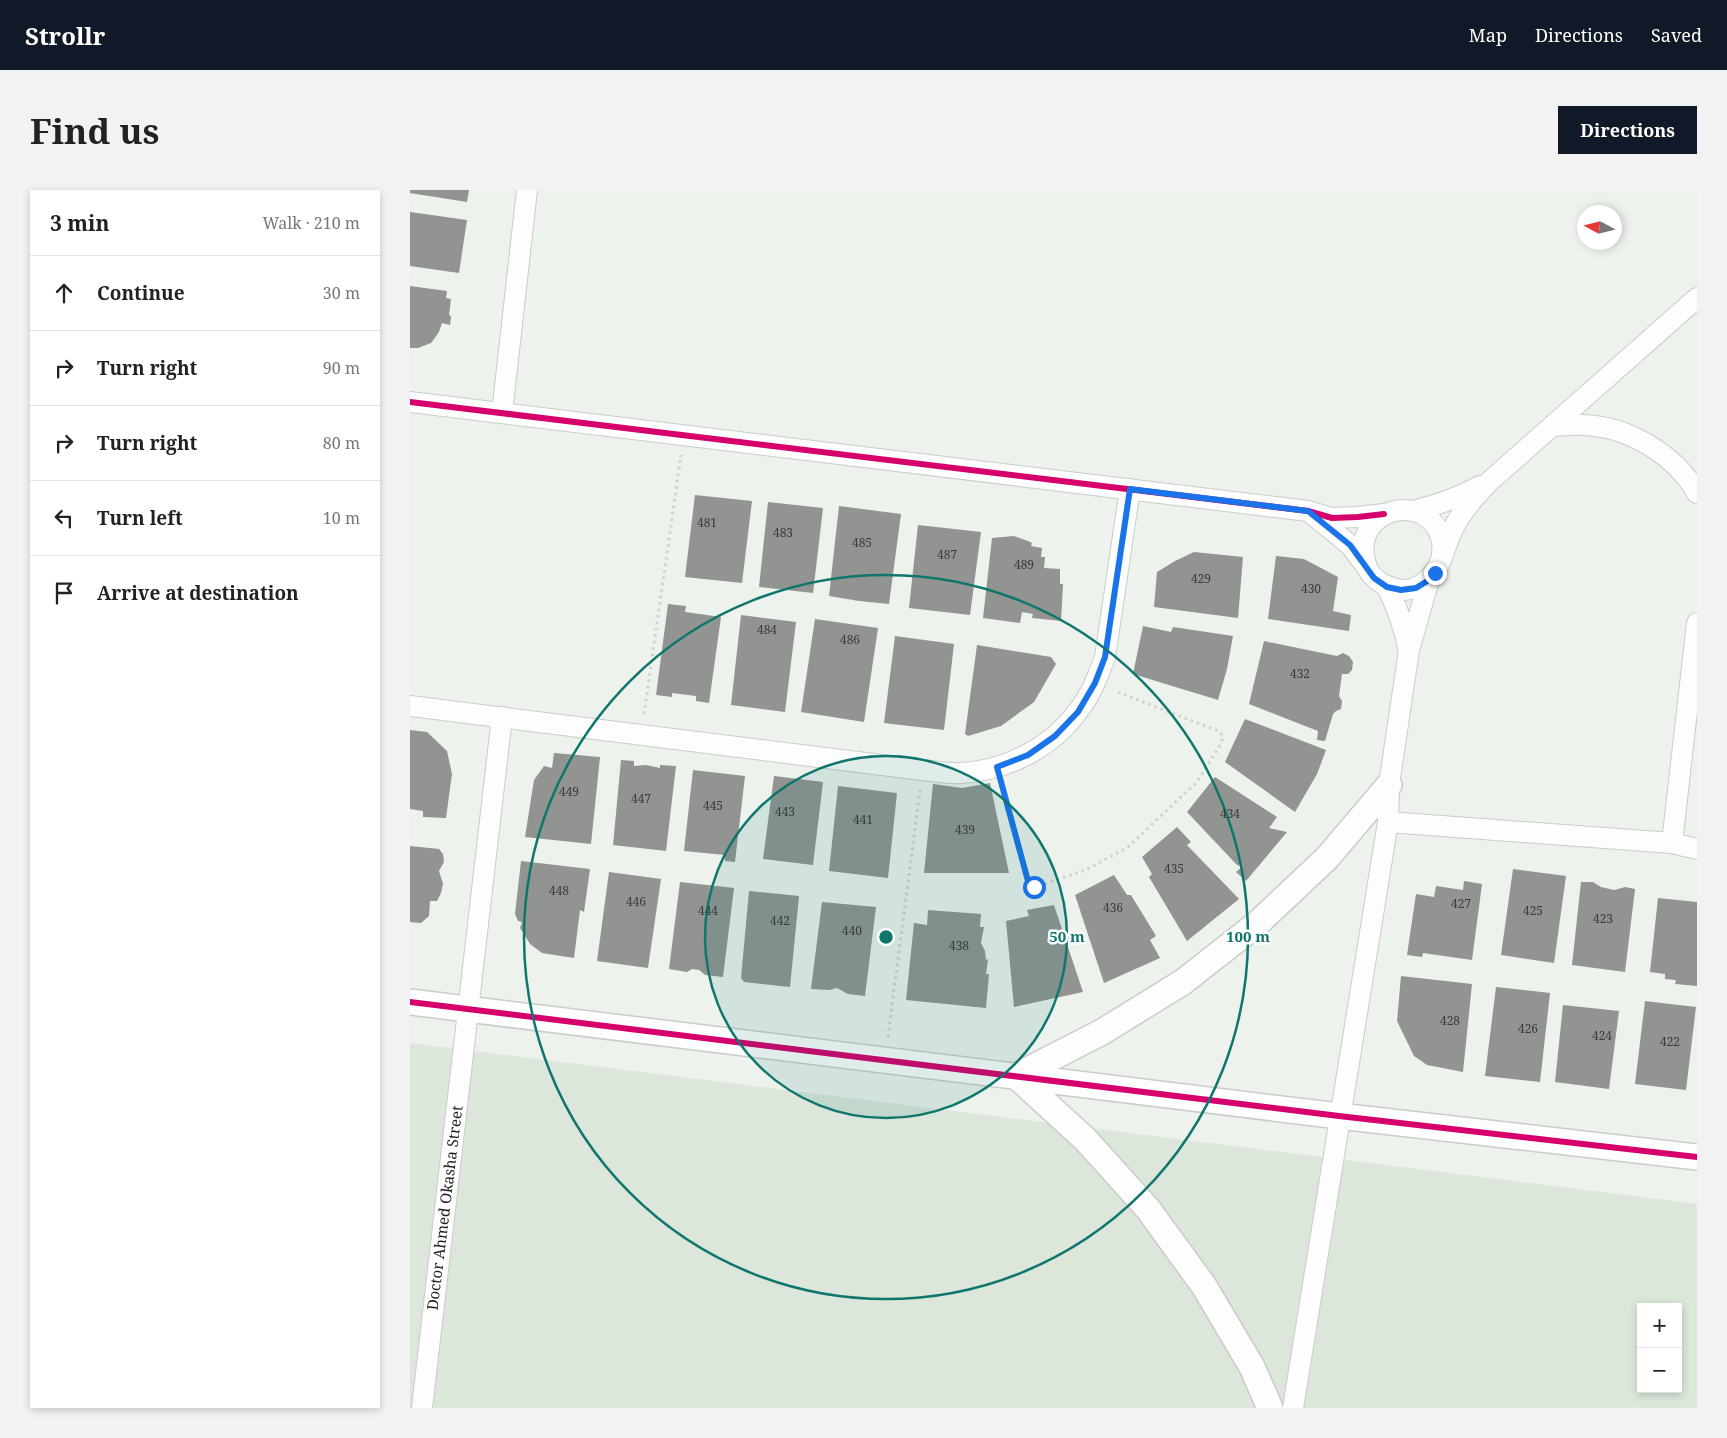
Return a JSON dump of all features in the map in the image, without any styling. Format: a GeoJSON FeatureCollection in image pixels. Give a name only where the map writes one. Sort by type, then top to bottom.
{"type":"FeatureCollection","features":[{"type":"Feature","properties":{"kind":"street"},"geometry":{"type":"LineString","coordinates":[[502,414],[527,190]]}},
{"type":"Feature","properties":{"kind":"street"},"geometry":{"type":"LineString","coordinates":[[1308,511],[1350,545],[1374,578],[1387,587],[1401,590],[1416,588],[1429,580],[1435,573],[1453,528],[1470,503],[1490,481],[1697,298]]}},
{"type":"Feature","properties":{"kind":"street"},"geometry":{"type":"LineString","coordinates":[[410,402],[1308,511],[1332,518],[1384,514],[1398,509],[1413,511],[1426,517],[1436,528],[1442,541],[1442,556]]}},
{"type":"Feature","properties":{"kind":"street"},"geometry":{"type":"LineString","coordinates":[[1552,426],[1584,425],[1616,430],[1646,443],[1672,462],[1693,486],[1697,494]]}},
{"type":"Feature","properties":{"kind":"street"},"geometry":{"type":"LineString","coordinates":[[1413,511],[1440,504],[1466,494],[1490,481]]}},
{"type":"Feature","properties":{"kind":"street"},"geometry":{"type":"LineString","coordinates":[[410,706],[922,770],[960,773],[997,767],[1028,755],[1055,736],[1078,712],[1095,683],[1105,657],[1130,489]]}},
{"type":"Feature","properties":{"kind":"street"},"geometry":{"type":"LineString","coordinates":[[1366,566],[1362,551],[1365,536],[1372,523],[1384,514]]}},
{"type":"Feature","properties":{"kind":"street"},"geometry":{"type":"LineString","coordinates":[[1293,1408],[1388,822],[1389,785],[1409,650],[1429,580]]}},
{"type":"Feature","properties":{"kind":"street"},"geometry":{"type":"LineString","coordinates":[[1387,587],[1397,607],[1409,650]]}},
{"type":"Feature","properties":{"kind":"street"},"geometry":{"type":"LineString","coordinates":[[1672,844],[1697,623]]}},
{"type":"Feature","properties":{"kind":"street","name":"Doctor Ahmed Okasha Street"},"geometry":{"type":"LineString","coordinates":[[422,1408],[502,717]]}},
{"type":"Feature","properties":{"kind":"street"},"geometry":{"type":"LineString","coordinates":[[1016,1076],[1102,1032],[1183,982],[1258,923],[1327,858],[1389,785]]}},
{"type":"Feature","properties":{"kind":"street"},"geometry":{"type":"LineString","coordinates":[[1388,822],[1672,844],[1697,849]]}},
{"type":"Feature","properties":{"kind":"street"},"geometry":{"type":"LineString","coordinates":[[410,1002],[1339,1116],[1697,1157]]}},
{"type":"Feature","properties":{"kind":"street"},"geometry":{"type":"LineString","coordinates":[[1016,1076],[1086,1139],[1148,1209],[1204,1286],[1252,1367],[1270,1408]]}},
{"type":"Feature","properties":{"kind":"path"},"geometry":{"type":"LineString","coordinates":[[641,734],[684,435]]}},
{"type":"Feature","properties":{"kind":"path"},"geometry":{"type":"LineString","coordinates":[[997,767],[1028,881],[1034,887],[1086,870],[1128,847],[1197,782],[1222,742],[1222,735],[1218,731],[1095,683]]}},
{"type":"Feature","properties":{"kind":"path"},"geometry":{"type":"LineString","coordinates":[[885,1060],[922,770]]}},
{"type":"Feature","properties":{"kind":"shaded area"},"geometry":{"type":"Polygon","coordinates":[[[410,1043],[1697,1204],[1697,1408],[410,1408],[410,1043]]]}},
{"type":"Feature","properties":{"kind":"building"},"geometry":{"type":"Polygon","coordinates":[[[410,190],[469,190],[467,202],[410,193],[410,190]]]}},
{"type":"Feature","properties":{"kind":"building"},"geometry":{"type":"Polygon","coordinates":[[[410,212],[467,220],[459,273],[410,266],[410,212]]]}},
{"type":"Feature","properties":{"kind":"building"},"geometry":{"type":"Polygon","coordinates":[[[410,286],[447,291],[446,298],[451,299],[450,325],[442,323],[439,332],[431,343],[418,348],[410,348],[410,286]]]}},
{"type":"Feature","properties":{"kind":"building"},"geometry":{"type":"Polygon","coordinates":[[[695,495],[752,501],[742,583],[685,577],[695,495]]]}},
{"type":"Feature","properties":{"kind":"building"},"geometry":{"type":"Polygon","coordinates":[[[768,502],[823,508],[813,593],[759,587],[768,502]]]}},
{"type":"Feature","properties":{"kind":"building"},"geometry":{"type":"Polygon","coordinates":[[[839,506],[901,514],[889,604],[829,596],[839,506]]]}},
{"type":"Feature","properties":{"kind":"building"},"geometry":{"type":"Polygon","coordinates":[[[918,525],[981,532],[970,615],[909,608],[918,525]]]}},
{"type":"Feature","properties":{"kind":"building"},"geometry":{"type":"Polygon","coordinates":[[[1014,536],[1032,543],[1031,546],[1042,548],[1041,557],[1045,557],[1044,568],[1060,569],[1060,584],[1063,584],[1061,621],[1032,618],[1033,614],[1022,612],[1020,623],[983,618],[992,538],[1014,536]]]}},
{"type":"Feature","properties":{"kind":"building"},"geometry":{"type":"Polygon","coordinates":[[[1194,552],[1243,557],[1238,618],[1154,607],[1157,572],[1194,552]]]}},
{"type":"Feature","properties":{"kind":"building"},"geometry":{"type":"Polygon","coordinates":[[[1276,556],[1304,559],[1338,577],[1333,611],[1351,615],[1349,631],[1268,619],[1276,556]]]}},
{"type":"Feature","properties":{"kind":"building"},"geometry":{"type":"Polygon","coordinates":[[[668,604],[686,606],[685,612],[721,617],[709,703],[696,701],[696,696],[672,693],[672,697],[656,695],[668,604]]]}},
{"type":"Feature","properties":{"kind":"building"},"geometry":{"type":"Polygon","coordinates":[[[741,615],[796,622],[785,712],[731,705],[741,615]]]}},
{"type":"Feature","properties":{"kind":"building"},"geometry":{"type":"Polygon","coordinates":[[[815,619],[878,628],[864,722],[801,712],[815,619]]]}},
{"type":"Feature","properties":{"kind":"building"},"geometry":{"type":"Polygon","coordinates":[[[1143,626],[1171,632],[1173,627],[1233,636],[1227,669],[1218,700],[1133,674],[1143,626]]]}},
{"type":"Feature","properties":{"kind":"building"},"geometry":{"type":"Polygon","coordinates":[[[895,636],[954,644],[944,730],[884,723],[895,636]]]}},
{"type":"Feature","properties":{"kind":"building"},"geometry":{"type":"Polygon","coordinates":[[[1264,641],[1337,656],[1343,653],[1349,656],[1353,662],[1352,670],[1348,674],[1342,674],[1339,696],[1342,701],[1341,709],[1333,714],[1325,741],[1317,740],[1318,731],[1249,704],[1264,641]]]}},
{"type":"Feature","properties":{"kind":"building"},"geometry":{"type":"Polygon","coordinates":[[[977,645],[1051,657],[1056,664],[1034,702],[1001,726],[968,736],[965,734],[977,645]]]}},
{"type":"Feature","properties":{"kind":"building"},"geometry":{"type":"Polygon","coordinates":[[[1245,719],[1326,750],[1317,774],[1295,812],[1225,762],[1245,719]]]}},
{"type":"Feature","properties":{"kind":"building"},"geometry":{"type":"Polygon","coordinates":[[[410,730],[427,732],[447,751],[452,774],[446,818],[423,817],[423,811],[410,809],[410,730]]]}},
{"type":"Feature","properties":{"kind":"building"},"geometry":{"type":"Polygon","coordinates":[[[554,753],[600,757],[591,844],[525,837],[534,780],[544,766],[552,768],[554,753]]]}},
{"type":"Feature","properties":{"kind":"building"},"geometry":{"type":"Polygon","coordinates":[[[621,760],[634,761],[634,766],[646,765],[660,768],[660,765],[676,766],[666,851],[613,845],[621,760]]]}},
{"type":"Feature","properties":{"kind":"building"},"geometry":{"type":"Polygon","coordinates":[[[693,770],[745,776],[735,862],[725,861],[725,855],[684,851],[693,770]]]}},
{"type":"Feature","properties":{"kind":"building"},"geometry":{"type":"Polygon","coordinates":[[[774,776],[823,782],[813,865],[763,859],[774,776]]]}},
{"type":"Feature","properties":{"kind":"building"},"geometry":{"type":"Polygon","coordinates":[[[1215,777],[1277,817],[1269,828],[1287,832],[1246,881],[1236,872],[1243,866],[1237,865],[1187,812],[1215,777]]]}},
{"type":"Feature","properties":{"kind":"building"},"geometry":{"type":"Polygon","coordinates":[[[990,783],[1009,873],[924,873],[933,784],[962,788],[990,783]]]}},
{"type":"Feature","properties":{"kind":"building"},"geometry":{"type":"Polygon","coordinates":[[[838,786],[897,793],[888,878],[829,871],[838,786]]]}},
{"type":"Feature","properties":{"kind":"building"},"geometry":{"type":"Polygon","coordinates":[[[1177,827],[1191,842],[1187,845],[1239,899],[1187,941],[1149,877],[1152,874],[1142,857],[1177,827]]]}},
{"type":"Feature","properties":{"kind":"building"},"geometry":{"type":"Polygon","coordinates":[[[410,846],[439,849],[443,854],[444,862],[439,871],[443,884],[441,893],[437,901],[430,901],[429,916],[421,923],[410,922],[410,846]]]}},
{"type":"Feature","properties":{"kind":"building"},"geometry":{"type":"Polygon","coordinates":[[[521,861],[590,869],[584,912],[580,910],[574,958],[542,953],[530,944],[520,928],[522,922],[518,921],[515,914],[521,861]]]}},
{"type":"Feature","properties":{"kind":"building"},"geometry":{"type":"Polygon","coordinates":[[[1513,869],[1566,876],[1554,963],[1501,955],[1513,869]]]}},
{"type":"Feature","properties":{"kind":"building"},"geometry":{"type":"Polygon","coordinates":[[[609,872],[661,879],[648,968],[597,961],[609,872]]]}},
{"type":"Feature","properties":{"kind":"building"},"geometry":{"type":"Polygon","coordinates":[[[1114,875],[1127,895],[1131,895],[1156,936],[1150,940],[1160,958],[1104,983],[1075,895],[1114,875]]]}},
{"type":"Feature","properties":{"kind":"building"},"geometry":{"type":"Polygon","coordinates":[[[1464,881],[1482,884],[1472,960],[1423,953],[1422,957],[1407,955],[1416,894],[1434,897],[1436,886],[1463,890],[1464,881]]]}},
{"type":"Feature","properties":{"kind":"building"},"geometry":{"type":"Polygon","coordinates":[[[680,882],[734,888],[723,977],[705,975],[699,970],[692,969],[687,972],[669,969],[680,882]]]}},
{"type":"Feature","properties":{"kind":"building"},"geometry":{"type":"Polygon","coordinates":[[[1581,882],[1593,882],[1601,887],[1614,890],[1625,887],[1635,889],[1625,972],[1572,965],[1581,882]]]}},
{"type":"Feature","properties":{"kind":"building"},"geometry":{"type":"Polygon","coordinates":[[[749,891],[799,896],[790,987],[744,982],[741,978],[749,891]]]}},
{"type":"Feature","properties":{"kind":"building"},"geometry":{"type":"Polygon","coordinates":[[[1658,898],[1697,902],[1697,986],[1675,984],[1676,980],[1665,979],[1665,974],[1650,972],[1658,898]]]}},
{"type":"Feature","properties":{"kind":"building"},"geometry":{"type":"Polygon","coordinates":[[[822,902],[876,907],[865,996],[848,994],[837,988],[829,990],[811,989],[822,902]]]}},
{"type":"Feature","properties":{"kind":"building"},"geometry":{"type":"Polygon","coordinates":[[[1054,905],[1083,992],[1014,1007],[1006,921],[1029,916],[1027,910],[1054,905]]]}},
{"type":"Feature","properties":{"kind":"building"},"geometry":{"type":"Polygon","coordinates":[[[928,910],[981,914],[980,927],[984,927],[981,943],[985,951],[986,960],[988,959],[986,974],[989,974],[986,1008],[906,1000],[914,923],[927,925],[928,910]]]}},
{"type":"Feature","properties":{"kind":"building"},"geometry":{"type":"Polygon","coordinates":[[[1401,976],[1472,984],[1463,1072],[1427,1065],[1414,1056],[1397,1021],[1401,976]]]}},
{"type":"Feature","properties":{"kind":"building"},"geometry":{"type":"Polygon","coordinates":[[[1496,987],[1550,993],[1540,1082],[1485,1076],[1496,987]]]}},
{"type":"Feature","properties":{"kind":"building"},"geometry":{"type":"Polygon","coordinates":[[[1645,1001],[1696,1007],[1686,1090],[1635,1084],[1645,1001]]]}},
{"type":"Feature","properties":{"kind":"building"},"geometry":{"type":"Polygon","coordinates":[[[1563,1005],[1619,1011],[1609,1089],[1555,1082],[1563,1005]]]}},
{"type":"Feature","properties":{"kind":"cycle path"},"geometry":{"type":"LineString","coordinates":[[410,402],[1308,511],[1332,518],[1384,514]]}},
{"type":"Feature","properties":{"kind":"cycle path"},"geometry":{"type":"LineString","coordinates":[[410,1002],[1339,1116],[1697,1157]]}},
{"type":"Feature","properties":{"kind":"route"},"geometry":{"type":"LineString","coordinates":[[1034,887],[1028,881],[997,767],[1028,755],[1055,736],[1078,712],[1095,683],[1105,657],[1110,630],[1130,489],[1308,511],[1350,545],[1374,578],[1387,587],[1401,590],[1416,588],[1429,580],[1435,573]]}}]}
